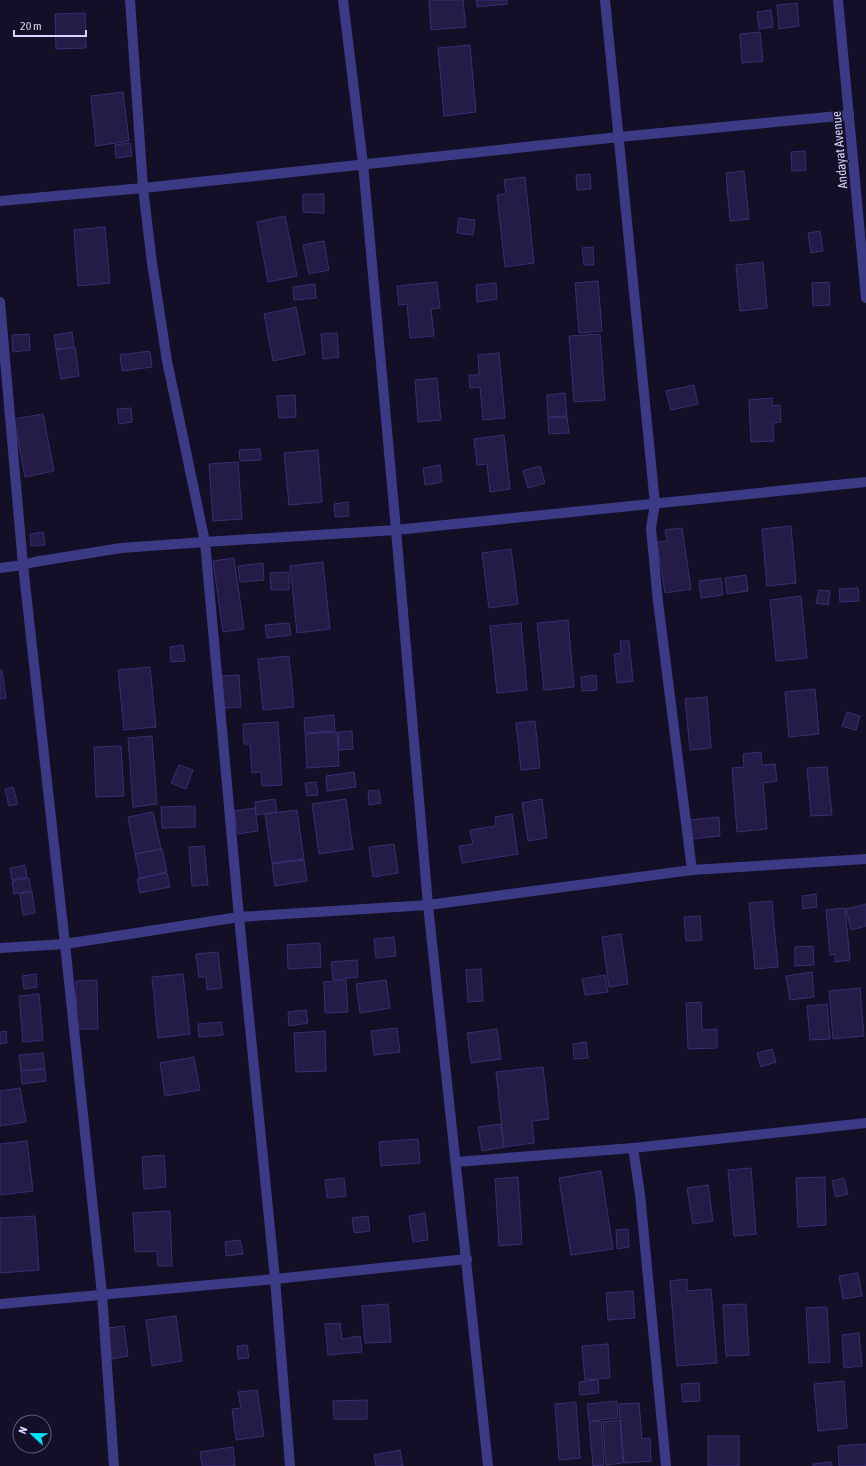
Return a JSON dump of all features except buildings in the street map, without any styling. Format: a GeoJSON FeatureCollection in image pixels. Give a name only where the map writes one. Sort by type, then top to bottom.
{"type":"FeatureCollection","features":[{"type":"Feature","properties":{"kind":"street"},"geometry":{"type":"LineString","coordinates":[[130,0],[143,188],[152,263],[167,361],[205,542],[239,917],[275,1279],[290,1466]]}},
{"type":"Feature","properties":{"kind":"street"},"geometry":{"type":"LineString","coordinates":[[343,0],[363,164],[428,905],[488,1466]]}},
{"type":"Feature","properties":{"kind":"street"},"geometry":{"type":"LineString","coordinates":[[605,0],[655,504],[651,528],[657,595],[692,870]]}},
{"type":"Feature","properties":{"kind":"street","name":"Andayat Avenue"},"geometry":{"type":"LineString","coordinates":[[838,0],[866,298]]}},
{"type":"Feature","properties":{"kind":"street"},"geometry":{"type":"LineString","coordinates":[[0,201],[143,188],[619,137],[849,115]]}},
{"type":"Feature","properties":{"kind":"street"},"geometry":{"type":"LineString","coordinates":[[0,302],[23,565],[102,1294],[114,1466]]}},
{"type":"Feature","properties":{"kind":"street"},"geometry":{"type":"LineString","coordinates":[[0,568],[121,548],[396,530],[866,482]]}},
{"type":"Feature","properties":{"kind":"street"},"geometry":{"type":"LineString","coordinates":[[0,948],[65,944],[239,917],[428,905],[692,870],[866,859]]}},
{"type":"Feature","properties":{"kind":"street"},"geometry":{"type":"LineString","coordinates":[[456,1162],[633,1148],[866,1123]]}},
{"type":"Feature","properties":{"kind":"street"},"geometry":{"type":"LineString","coordinates":[[633,1148],[640,1194],[666,1466]]}},
{"type":"Feature","properties":{"kind":"street"},"geometry":{"type":"LineString","coordinates":[[0,1304],[275,1279],[467,1259]]}}]}
